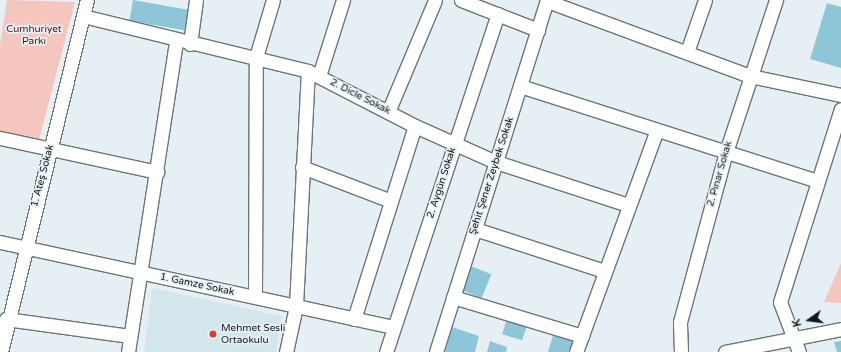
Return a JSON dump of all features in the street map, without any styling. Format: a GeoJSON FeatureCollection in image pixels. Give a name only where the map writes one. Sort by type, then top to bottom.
{"type":"FeatureCollection","features":[{"type":"Feature","properties":{"kind":"street","name":"1. Ateş Sokak"},"geometry":{"type":"LineString","coordinates":[[0,352],[3,323],[51,148],[87,0]]}},
{"type":"Feature","properties":{"kind":"street"},"geometry":{"type":"LineString","coordinates":[[190,44],[196,0]]}},
{"type":"Feature","properties":{"kind":"street"},"geometry":{"type":"LineString","coordinates":[[255,297],[256,57],[273,0]]}},
{"type":"Feature","properties":{"kind":"street"},"geometry":{"type":"LineString","coordinates":[[286,352],[296,306],[302,167],[313,73],[343,0]]}},
{"type":"Feature","properties":{"kind":"street"},"geometry":{"type":"LineString","coordinates":[[388,112],[435,0]]}},
{"type":"Feature","properties":{"kind":"street"},"geometry":{"type":"LineString","coordinates":[[461,0],[538,30]]}},
{"type":"Feature","properties":{"kind":"street"},"geometry":{"type":"LineString","coordinates":[[547,0],[750,76],[841,95]]}},
{"type":"Feature","properties":{"kind":"street","name":"Şehit Şener Zeybek Sokak"},"geometry":{"type":"LineString","coordinates":[[436,352],[547,0]]}},
{"type":"Feature","properties":{"kind":"street"},"geometry":{"type":"LineString","coordinates":[[687,52],[705,0]]}},
{"type":"Feature","properties":{"kind":"street","name":"2. Pınar Sokak"},"geometry":{"type":"LineString","coordinates":[[681,352],[680,322],[726,152],[776,0]]}},
{"type":"Feature","properties":{"kind":"street","name":"2. Aygün Sokak"},"geometry":{"type":"LineString","coordinates":[[386,352],[498,14]]}},
{"type":"Feature","properties":{"kind":"street","name":"2. Dicle Sokak"},"geometry":{"type":"LineString","coordinates":[[83,16],[176,41],[256,57],[313,73],[415,126],[496,162],[628,205]]}},
{"type":"Feature","properties":{"kind":"street"},"geometry":{"type":"LineString","coordinates":[[128,352],[157,172],[176,41]]}},
{"type":"Feature","properties":{"kind":"street"},"geometry":{"type":"LineString","coordinates":[[520,86],[817,181]]}},
{"type":"Feature","properties":{"kind":"street"},"geometry":{"type":"LineString","coordinates":[[799,352],[795,338],[780,302],[841,109]]}},
{"type":"Feature","properties":{"kind":"street"},"geometry":{"type":"LineString","coordinates":[[354,319],[415,126]]}},
{"type":"Feature","properties":{"kind":"street"},"geometry":{"type":"LineString","coordinates":[[576,352],[628,205],[657,130]]}},
{"type":"Feature","properties":{"kind":"street"},"geometry":{"type":"LineString","coordinates":[[0,138],[157,172]]}},
{"type":"Feature","properties":{"kind":"street"},"geometry":{"type":"LineString","coordinates":[[302,167],[391,201]]}},
{"type":"Feature","properties":{"kind":"street"},"geometry":{"type":"LineString","coordinates":[[475,229],[604,271]]}},
{"type":"Feature","properties":{"kind":"street","name":"1. Gamze Sokak"},"geometry":{"type":"LineString","coordinates":[[0,242],[394,327]]}},
{"type":"Feature","properties":{"kind":"street"},"geometry":{"type":"LineString","coordinates":[[453,297],[582,336]]}},
{"type":"Feature","properties":{"kind":"street"},"geometry":{"type":"LineString","coordinates":[[3,323],[130,336]]}},
{"type":"Feature","properties":{"kind":"street"},"geometry":{"type":"LineString","coordinates":[[725,352],[841,329]]}},
{"type":"Feature","properties":{"kind":"shaded area","name":"Mehmet Sesli Ortaokulu"},"geometry":{"type":"Polygon","coordinates":[[[152,288],[282,316],[276,352],[144,352],[152,288]]]}},
{"type":"Feature","properties":{"kind":"green space","name":"Cumhuriyet Parkı"},"geometry":{"type":"Polygon","coordinates":[[[7,0],[75,2],[39,140],[0,132],[0,45],[7,0]]]}},
{"type":"Feature","properties":{"kind":"green space"},"geometry":{"type":"Polygon","coordinates":[[[841,263],[841,303],[824,302],[841,263]]]}},
{"type":"Feature","properties":{"kind":"building"},"geometry":{"type":"Polygon","coordinates":[[[133,0],[189,10],[185,31],[129,21],[133,0]]]}},
{"type":"Feature","properties":{"kind":"building"},"geometry":{"type":"Polygon","coordinates":[[[827,3],[841,7],[841,68],[810,59],[827,3]]]}},
{"type":"Feature","properties":{"kind":"building"},"geometry":{"type":"Polygon","coordinates":[[[471,266],[491,274],[482,298],[461,290],[471,266]]]}},
{"type":"Feature","properties":{"kind":"building"},"geometry":{"type":"Polygon","coordinates":[[[508,315],[528,321],[522,340],[502,334],[508,315]]]}},
{"type":"Feature","properties":{"kind":"building"},"geometry":{"type":"Polygon","coordinates":[[[452,327],[479,336],[475,352],[445,352],[452,327]]]}},
{"type":"Feature","properties":{"kind":"building"},"geometry":{"type":"Polygon","coordinates":[[[554,333],[574,340],[570,352],[548,352],[554,333]]]}},
{"type":"Feature","properties":{"kind":"building"},"geometry":{"type":"Polygon","coordinates":[[[490,341],[507,347],[506,352],[487,352],[490,341]]]}},
{"type":"Feature","properties":{"kind":"building"},"geometry":{"type":"Polygon","coordinates":[[[841,341],[841,352],[837,352],[834,342],[841,341]]]}},
{"type":"Feature","properties":{"kind":"place","name":"Mehmet Sesli Ortaokulu"},"geometry":{"type":"Point","coordinates":[213,334]}}]}
